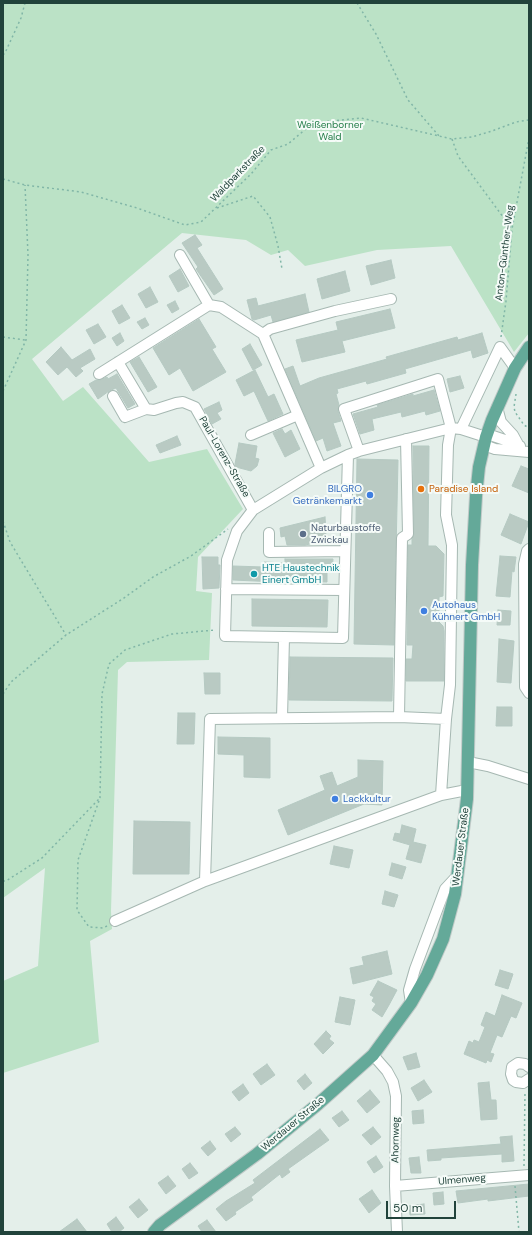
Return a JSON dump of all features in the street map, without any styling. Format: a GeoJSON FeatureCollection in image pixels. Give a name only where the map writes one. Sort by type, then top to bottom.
{"type":"FeatureCollection","features":[{"type":"Feature","properties":{"kind":"main road","name":"Werdauer Straße"},"geometry":{"type":"LineString","coordinates":[[154,1232],[160,1225],[270,1144],[373,1055],[411,1003],[427,974],[443,939],[455,894],[467,790],[472,565],[476,496],[480,467],[486,439],[498,407],[515,368],[529,347]]}},
{"type":"Feature","properties":{"kind":"street"},"geometry":{"type":"LineString","coordinates":[[180,255],[209,305]]}},
{"type":"Feature","properties":{"kind":"street"},"geometry":{"type":"LineString","coordinates":[[263,334],[270,329],[335,311],[391,299]]}},
{"type":"Feature","properties":{"kind":"street"},"geometry":{"type":"LineString","coordinates":[[99,374],[209,305],[221,307],[263,334],[321,468]]}},
{"type":"Feature","properties":{"kind":"street"},"geometry":{"type":"LineString","coordinates":[[461,429],[500,347],[515,368]]}},
{"type":"Feature","properties":{"kind":"street"},"geometry":{"type":"LineString","coordinates":[[118,362],[146,409]]}},
{"type":"Feature","properties":{"kind":"street"},"geometry":{"type":"LineString","coordinates":[[359,451],[344,409],[438,379],[451,428],[448,444],[446,515],[452,544],[450,685],[446,719],[441,795]]}},
{"type":"Feature","properties":{"kind":"street","name":"Paul-Lorenz-Straße"},"geometry":{"type":"LineString","coordinates":[[113,396],[125,417],[146,409],[154,410],[176,402],[183,402],[195,407],[253,510],[321,468],[359,451],[451,428],[461,429],[486,439]]}},
{"type":"Feature","properties":{"kind":"street"},"geometry":{"type":"LineString","coordinates":[[498,407],[501,422],[513,435],[519,446]]}},
{"type":"Feature","properties":{"kind":"street"},"geometry":{"type":"LineString","coordinates":[[251,435],[298,415]]}},
{"type":"Feature","properties":{"kind":"street"},"geometry":{"type":"LineString","coordinates":[[399,717],[402,538],[408,534],[406,439]]}},
{"type":"Feature","properties":{"kind":"street"},"geometry":{"type":"LineString","coordinates":[[486,439],[519,446],[529,452]]}},
{"type":"Feature","properties":{"kind":"street"},"geometry":{"type":"LineString","coordinates":[[486,439],[495,449],[529,452]]}},
{"type":"Feature","properties":{"kind":"street"},"geometry":{"type":"LineString","coordinates":[[253,510],[237,531],[227,560],[225,636],[343,638],[348,455]]}},
{"type":"Feature","properties":{"kind":"street"},"geometry":{"type":"LineString","coordinates":[[269,533],[269,552],[345,551]]}},
{"type":"Feature","properties":{"kind":"street"},"geometry":{"type":"LineString","coordinates":[[529,549],[527,550],[524,564],[525,687],[529,692]]}},
{"type":"Feature","properties":{"kind":"street"},"geometry":{"type":"LineString","coordinates":[[226,588],[344,590]]}},
{"type":"Feature","properties":{"kind":"street"},"geometry":{"type":"LineString","coordinates":[[282,718],[284,638]]}},
{"type":"Feature","properties":{"kind":"street"},"geometry":{"type":"LineString","coordinates":[[205,881],[210,719],[399,717],[446,719]]}},
{"type":"Feature","properties":{"kind":"street"},"geometry":{"type":"LineString","coordinates":[[468,762],[488,766],[529,779]]}},
{"type":"Feature","properties":{"kind":"street"},"geometry":{"type":"LineString","coordinates":[[115,921],[205,881],[441,795],[467,790]]}},
{"type":"Feature","properties":{"kind":"street","name":"Ahornweg"},"geometry":{"type":"LineString","coordinates":[[373,1055],[387,1071],[393,1082],[396,1096],[395,1186],[397,1232]]}},
{"type":"Feature","properties":{"kind":"street"},"geometry":{"type":"LineString","coordinates":[[526,1081],[520,1083],[513,1080],[510,1074],[512,1067],[515,1064],[528,1062]]}},
{"type":"Feature","properties":{"kind":"street","name":"Ulmenweg"},"geometry":{"type":"LineString","coordinates":[[395,1186],[522,1176]]}},
{"type":"Feature","properties":{"kind":"path"},"geometry":{"type":"LineString","coordinates":[[3,55],[21,18],[25,3]]}},
{"type":"Feature","properties":{"kind":"path"},"geometry":{"type":"LineString","coordinates":[[357,3],[376,34],[408,100],[439,136]]}},
{"type":"Feature","properties":{"kind":"path","name":"Waldparkstraße"},"geometry":{"type":"LineString","coordinates":[[3,180],[25,185],[81,192],[137,208],[185,225],[201,222],[251,174],[271,150],[288,144],[313,122],[361,118],[452,140],[472,137],[516,122],[529,120]]}},
{"type":"Feature","properties":{"kind":"path","name":"Anton-Günther-Weg"},"geometry":{"type":"LineString","coordinates":[[500,347],[506,301],[512,229],[529,138]]}},
{"type":"Feature","properties":{"kind":"path"},"geometry":{"type":"LineString","coordinates":[[452,140],[458,156],[512,229]]}},
{"type":"Feature","properties":{"kind":"path"},"geometry":{"type":"LineString","coordinates":[[3,391],[26,340],[28,255],[25,185]]}},
{"type":"Feature","properties":{"kind":"path"},"geometry":{"type":"LineString","coordinates":[[215,209],[253,196],[270,217],[278,246],[282,269]]}},
{"type":"Feature","properties":{"kind":"path"},"geometry":{"type":"LineString","coordinates":[[3,337],[26,340]]}},
{"type":"Feature","properties":{"kind":"path"},"geometry":{"type":"LineString","coordinates":[[518,390],[514,408],[518,417],[529,428]]}},
{"type":"Feature","properties":{"kind":"path"},"geometry":{"type":"LineString","coordinates":[[3,522],[10,542],[66,635]]}},
{"type":"Feature","properties":{"kind":"path"},"geometry":{"type":"LineString","coordinates":[[3,694],[11,682],[66,635],[124,598],[153,577],[191,556],[228,528]]}},
{"type":"Feature","properties":{"kind":"path"},"geometry":{"type":"LineString","coordinates":[[115,921],[103,928],[89,927],[77,910],[78,860],[100,798],[102,694],[109,664],[125,650],[172,634],[225,629]]}},
{"type":"Feature","properties":{"kind":"path"},"geometry":{"type":"LineString","coordinates":[[3,881],[6,881],[42,858],[100,798]]}},
{"type":"Feature","properties":{"kind":"path"},"geometry":{"type":"LineString","coordinates":[[519,1232],[526,1081]]}},
{"type":"Feature","properties":{"kind":"green space","name":"Weißenborner Wald"},"geometry":{"type":"Polygon","coordinates":[[[3,3],[529,3],[529,333],[514,352],[451,246],[377,250],[305,266],[288,250],[271,255],[246,240],[182,233],[32,359],[63,401],[83,387],[149,462],[207,449],[243,509],[198,557],[196,591],[212,593],[209,660],[127,662],[118,670],[111,911],[112,929],[90,941],[99,1042],[3,1073],[3,981],[38,966],[45,868],[3,898],[3,3]]]}},
{"type":"Feature","properties":{"kind":"building"},"geometry":{"type":"Polygon","coordinates":[[[195,235],[202,245],[197,248],[223,289],[214,295],[196,269],[198,267],[182,243],[195,235]]]}},
{"type":"Feature","properties":{"kind":"building"},"geometry":{"type":"Polygon","coordinates":[[[391,260],[395,278],[371,285],[366,266],[391,260]]]}},
{"type":"Feature","properties":{"kind":"building"},"geometry":{"type":"Polygon","coordinates":[[[180,269],[189,286],[178,292],[169,276],[180,269]]]}},
{"type":"Feature","properties":{"kind":"building"},"geometry":{"type":"Polygon","coordinates":[[[345,271],[350,291],[322,299],[317,279],[345,271]]]}},
{"type":"Feature","properties":{"kind":"building"},"geometry":{"type":"Polygon","coordinates":[[[150,287],[158,302],[146,308],[138,294],[150,287]]]}},
{"type":"Feature","properties":{"kind":"building"},"geometry":{"type":"Polygon","coordinates":[[[305,294],[309,312],[273,322],[271,315],[254,320],[252,319],[247,300],[256,298],[258,306],[305,294]]]}},
{"type":"Feature","properties":{"kind":"building"},"geometry":{"type":"Polygon","coordinates":[[[175,301],[179,309],[172,313],[167,305],[175,301]]]}},
{"type":"Feature","properties":{"kind":"building"},"geometry":{"type":"Polygon","coordinates":[[[122,305],[130,318],[119,324],[112,311],[122,305]]]}},
{"type":"Feature","properties":{"kind":"building"},"geometry":{"type":"Polygon","coordinates":[[[390,309],[395,328],[342,341],[345,352],[302,362],[296,340],[338,330],[336,322],[390,309]]]}},
{"type":"Feature","properties":{"kind":"building"},"geometry":{"type":"Polygon","coordinates":[[[145,318],[149,325],[142,329],[137,322],[145,318]]]}},
{"type":"Feature","properties":{"kind":"building"},"geometry":{"type":"Polygon","coordinates":[[[199,319],[216,347],[212,349],[226,372],[193,391],[180,368],[169,375],[153,348],[199,319]]]}},
{"type":"Feature","properties":{"kind":"building"},"geometry":{"type":"Polygon","coordinates":[[[98,324],[106,337],[94,344],[86,330],[98,324]]]}},
{"type":"Feature","properties":{"kind":"building"},"geometry":{"type":"Polygon","coordinates":[[[120,333],[124,341],[117,346],[112,338],[120,333]]]}},
{"type":"Feature","properties":{"kind":"building"},"geometry":{"type":"Polygon","coordinates":[[[482,333],[488,353],[473,358],[471,350],[405,369],[406,373],[367,384],[366,381],[337,389],[338,393],[336,394],[339,405],[338,411],[341,421],[333,423],[341,446],[327,451],[323,438],[316,441],[285,369],[293,366],[300,386],[319,378],[387,359],[386,357],[457,337],[458,340],[482,333]]]}},
{"type":"Feature","properties":{"kind":"building"},"geometry":{"type":"Polygon","coordinates":[[[250,344],[262,365],[253,370],[242,349],[250,344]]]}},
{"type":"Feature","properties":{"kind":"building"},"geometry":{"type":"Polygon","coordinates":[[[61,347],[72,360],[90,349],[95,359],[80,368],[83,371],[76,377],[67,367],[58,375],[46,362],[61,347]]]}},
{"type":"Feature","properties":{"kind":"building"},"geometry":{"type":"Polygon","coordinates":[[[139,357],[157,387],[148,392],[130,362],[139,357]]]}},
{"type":"Feature","properties":{"kind":"building"},"geometry":{"type":"Polygon","coordinates":[[[255,370],[268,397],[274,394],[283,414],[268,421],[254,391],[244,396],[236,380],[255,370]]]}},
{"type":"Feature","properties":{"kind":"building"},"geometry":{"type":"Polygon","coordinates":[[[117,374],[135,404],[128,408],[116,388],[98,399],[89,384],[107,377],[108,379],[117,374]]]}},
{"type":"Feature","properties":{"kind":"building"},"geometry":{"type":"Polygon","coordinates":[[[460,376],[464,388],[450,392],[447,379],[460,376]]]}},
{"type":"Feature","properties":{"kind":"building"},"geometry":{"type":"Polygon","coordinates":[[[434,390],[440,411],[426,415],[425,411],[402,417],[401,412],[372,419],[374,430],[360,434],[353,414],[378,407],[377,405],[413,394],[413,396],[434,390]]]}},
{"type":"Feature","properties":{"kind":"building"},"geometry":{"type":"Polygon","coordinates":[[[219,402],[222,410],[217,413],[221,419],[212,424],[204,409],[219,402]]]}},
{"type":"Feature","properties":{"kind":"building"},"geometry":{"type":"Polygon","coordinates":[[[282,429],[285,434],[291,430],[300,449],[285,457],[273,433],[282,429]]]}},
{"type":"Feature","properties":{"kind":"building"},"geometry":{"type":"Polygon","coordinates":[[[177,436],[181,445],[160,453],[156,445],[177,436]]]}},
{"type":"Feature","properties":{"kind":"building"},"geometry":{"type":"Polygon","coordinates":[[[239,443],[257,446],[255,458],[259,459],[257,466],[251,471],[236,467],[235,464],[239,443]]]}},
{"type":"Feature","properties":{"kind":"building"},"geometry":{"type":"Polygon","coordinates":[[[413,446],[429,446],[428,546],[436,546],[444,554],[443,596],[439,597],[439,622],[443,626],[444,631],[444,681],[406,681],[406,659],[412,659],[413,645],[407,645],[408,545],[412,545],[414,534],[413,446]]]}},
{"type":"Feature","properties":{"kind":"building"},"geometry":{"type":"Polygon","coordinates":[[[357,459],[398,460],[394,645],[354,644],[357,459]]]}},
{"type":"Feature","properties":{"kind":"building"},"geometry":{"type":"Polygon","coordinates":[[[521,466],[529,469],[529,493],[512,486],[521,466]]]}},
{"type":"Feature","properties":{"kind":"building"},"geometry":{"type":"Polygon","coordinates":[[[510,514],[529,522],[521,544],[501,535],[510,514]]]}},
{"type":"Feature","properties":{"kind":"building","name":"Naturbaustoffe Zwickau"},"geometry":{"type":"Polygon","coordinates":[[[325,517],[325,541],[305,545],[287,545],[285,536],[281,537],[280,528],[325,517]]]}},
{"type":"Feature","properties":{"kind":"building"},"geometry":{"type":"Polygon","coordinates":[[[500,556],[516,557],[514,572],[512,571],[510,597],[496,596],[500,556]]]}},
{"type":"Feature","properties":{"kind":"building"},"geometry":{"type":"Polygon","coordinates":[[[202,557],[218,557],[218,565],[220,565],[219,588],[203,589],[202,557]]]}},
{"type":"Feature","properties":{"kind":"building"},"geometry":{"type":"Polygon","coordinates":[[[285,559],[333,559],[332,571],[327,571],[327,582],[233,580],[233,566],[264,567],[264,562],[285,563],[285,559]]]}},
{"type":"Feature","properties":{"kind":"building"},"geometry":{"type":"Polygon","coordinates":[[[252,599],[328,600],[327,627],[252,626],[252,599]]]}},
{"type":"Feature","properties":{"kind":"building"},"geometry":{"type":"Polygon","coordinates":[[[498,610],[511,611],[510,625],[497,625],[498,610]]]}},
{"type":"Feature","properties":{"kind":"building"},"geometry":{"type":"Polygon","coordinates":[[[499,639],[514,641],[511,683],[497,682],[499,639]]]}},
{"type":"Feature","properties":{"kind":"building"},"geometry":{"type":"Polygon","coordinates":[[[290,657],[393,658],[392,701],[289,700],[290,657]]]}},
{"type":"Feature","properties":{"kind":"building"},"geometry":{"type":"Polygon","coordinates":[[[204,673],[220,673],[220,694],[205,694],[204,673]]]}},
{"type":"Feature","properties":{"kind":"building"},"geometry":{"type":"Polygon","coordinates":[[[497,707],[512,707],[512,726],[496,726],[497,707]]]}},
{"type":"Feature","properties":{"kind":"building"},"geometry":{"type":"Polygon","coordinates":[[[178,713],[195,713],[194,744],[177,744],[178,713]]]}},
{"type":"Feature","properties":{"kind":"building"},"geometry":{"type":"Polygon","coordinates":[[[218,737],[270,738],[270,778],[244,777],[244,755],[218,754],[218,737]]]}},
{"type":"Feature","properties":{"kind":"building"},"geometry":{"type":"Polygon","coordinates":[[[358,760],[383,761],[382,805],[364,804],[288,835],[278,810],[325,790],[320,776],[332,772],[337,786],[358,777],[358,760]]]}},
{"type":"Feature","properties":{"kind":"building"},"geometry":{"type":"Polygon","coordinates":[[[134,821],[190,822],[189,874],[133,874],[134,821]]]}},
{"type":"Feature","properties":{"kind":"building"},"geometry":{"type":"Polygon","coordinates":[[[402,825],[416,829],[413,842],[426,845],[421,863],[406,859],[410,845],[393,840],[395,833],[400,834],[402,825]]]}},
{"type":"Feature","properties":{"kind":"building"},"geometry":{"type":"Polygon","coordinates":[[[334,846],[353,850],[349,868],[330,864],[334,846]]]}},
{"type":"Feature","properties":{"kind":"building"},"geometry":{"type":"Polygon","coordinates":[[[392,863],[406,867],[402,879],[389,875],[392,863]]]}},
{"type":"Feature","properties":{"kind":"building"},"geometry":{"type":"Polygon","coordinates":[[[385,891],[398,895],[394,907],[382,904],[385,891]]]}},
{"type":"Feature","properties":{"kind":"building"},"geometry":{"type":"Polygon","coordinates":[[[387,951],[392,974],[353,984],[350,968],[364,965],[362,957],[387,951]]]}},
{"type":"Feature","properties":{"kind":"building"},"geometry":{"type":"Polygon","coordinates":[[[500,970],[513,974],[508,989],[495,985],[500,970]]]}},
{"type":"Feature","properties":{"kind":"building"},"geometry":{"type":"Polygon","coordinates":[[[378,981],[397,990],[382,1017],[372,1010],[376,1004],[372,1001],[374,997],[370,995],[378,981]]]}},
{"type":"Feature","properties":{"kind":"building"},"geometry":{"type":"Polygon","coordinates":[[[502,995],[522,1003],[516,1018],[511,1016],[502,1037],[497,1035],[490,1053],[494,1054],[491,1062],[487,1060],[486,1063],[464,1054],[469,1041],[473,1043],[474,1040],[479,1042],[485,1027],[481,1025],[486,1012],[495,1016],[502,995]]]}},
{"type":"Feature","properties":{"kind":"building"},"geometry":{"type":"Polygon","coordinates":[[[340,997],[355,1000],[350,1025],[335,1022],[340,997]]]}},
{"type":"Feature","properties":{"kind":"building"},"geometry":{"type":"Polygon","coordinates":[[[326,1031],[331,1036],[329,1039],[334,1043],[323,1054],[314,1044],[326,1031]]]}},
{"type":"Feature","properties":{"kind":"building"},"geometry":{"type":"Polygon","coordinates":[[[416,1053],[420,1067],[408,1070],[403,1057],[416,1053]]]}},
{"type":"Feature","properties":{"kind":"building"},"geometry":{"type":"Polygon","coordinates":[[[267,1064],[275,1075],[261,1085],[253,1074],[267,1064]]]}},
{"type":"Feature","properties":{"kind":"building"},"geometry":{"type":"Polygon","coordinates":[[[305,1074],[312,1083],[304,1090],[297,1081],[305,1074]]]}},
{"type":"Feature","properties":{"kind":"building"},"geometry":{"type":"Polygon","coordinates":[[[424,1080],[432,1092],[418,1101],[411,1088],[424,1080]]]}},
{"type":"Feature","properties":{"kind":"building"},"geometry":{"type":"Polygon","coordinates":[[[489,1082],[491,1100],[496,1100],[497,1119],[481,1120],[478,1083],[489,1082]]]}},
{"type":"Feature","properties":{"kind":"building"},"geometry":{"type":"Polygon","coordinates":[[[243,1084],[249,1093],[239,1101],[232,1092],[243,1084]]]}},
{"type":"Feature","properties":{"kind":"building"},"geometry":{"type":"Polygon","coordinates":[[[370,1090],[380,1102],[367,1113],[357,1101],[370,1090]]]}},
{"type":"Feature","properties":{"kind":"building"},"geometry":{"type":"Polygon","coordinates":[[[423,1110],[424,1123],[413,1124],[412,1111],[423,1110]]]}},
{"type":"Feature","properties":{"kind":"building"},"geometry":{"type":"Polygon","coordinates":[[[342,1111],[349,1120],[339,1127],[332,1118],[342,1111]]]}},
{"type":"Feature","properties":{"kind":"building"},"geometry":{"type":"Polygon","coordinates":[[[235,1127],[241,1134],[231,1142],[225,1134],[235,1127]]]}},
{"type":"Feature","properties":{"kind":"building"},"geometry":{"type":"Polygon","coordinates":[[[373,1127],[381,1137],[371,1145],[362,1135],[373,1127]]]}},
{"type":"Feature","properties":{"kind":"building"},"geometry":{"type":"Polygon","coordinates":[[[320,1129],[329,1140],[288,1169],[290,1172],[282,1178],[280,1174],[251,1197],[253,1200],[235,1212],[236,1214],[226,1221],[216,1209],[255,1183],[253,1180],[320,1129]]]}},
{"type":"Feature","properties":{"kind":"building"},"geometry":{"type":"Polygon","coordinates":[[[512,1136],[514,1161],[502,1162],[502,1154],[441,1158],[441,1160],[428,1161],[427,1150],[501,1144],[500,1137],[512,1136]]]}},
{"type":"Feature","properties":{"kind":"building"},"geometry":{"type":"Polygon","coordinates":[[[210,1141],[216,1149],[208,1156],[201,1148],[210,1141]]]}},
{"type":"Feature","properties":{"kind":"building"},"geometry":{"type":"Polygon","coordinates":[[[376,1156],[383,1167],[374,1173],[367,1162],[376,1156]]]}},
{"type":"Feature","properties":{"kind":"building"},"geometry":{"type":"Polygon","coordinates":[[[419,1157],[421,1173],[411,1173],[409,1158],[419,1157]]]}},
{"type":"Feature","properties":{"kind":"building"},"geometry":{"type":"Polygon","coordinates":[[[190,1163],[198,1173],[189,1179],[182,1169],[190,1163]]]}},
{"type":"Feature","properties":{"kind":"building"},"geometry":{"type":"Polygon","coordinates":[[[168,1176],[176,1186],[166,1194],[158,1183],[168,1176]]]}},
{"type":"Feature","properties":{"kind":"building"},"geometry":{"type":"Polygon","coordinates":[[[529,1184],[529,1196],[458,1203],[456,1191],[529,1184]]]}},
{"type":"Feature","properties":{"kind":"building"},"geometry":{"type":"Polygon","coordinates":[[[372,1190],[381,1203],[369,1213],[359,1199],[372,1190]]]}},
{"type":"Feature","properties":{"kind":"building"},"geometry":{"type":"Polygon","coordinates":[[[443,1192],[444,1204],[434,1205],[433,1193],[443,1192]]]}},
{"type":"Feature","properties":{"kind":"building"},"geometry":{"type":"Polygon","coordinates":[[[139,1199],[148,1210],[138,1218],[129,1207],[139,1199]]]}},
{"type":"Feature","properties":{"kind":"building"},"geometry":{"type":"Polygon","coordinates":[[[424,1204],[425,1214],[410,1215],[409,1206],[424,1204]]]}},
{"type":"Feature","properties":{"kind":"building"},"geometry":{"type":"Polygon","coordinates":[[[116,1217],[124,1228],[119,1232],[112,1232],[107,1224],[116,1217]]]}},
{"type":"Feature","properties":{"kind":"building"},"geometry":{"type":"Polygon","coordinates":[[[77,1219],[87,1232],[59,1232],[77,1219]]]}},
{"type":"Feature","properties":{"kind":"building"},"geometry":{"type":"Polygon","coordinates":[[[207,1220],[216,1232],[202,1232],[198,1226],[207,1220]]]}},
{"type":"Feature","properties":{"kind":"place","name":"Paradise Island"},"geometry":{"type":"Point","coordinates":[421,489]}},
{"type":"Feature","properties":{"kind":"place","name":"BILGRO Getränkemarkt"},"geometry":{"type":"Point","coordinates":[370,495]}},
{"type":"Feature","properties":{"kind":"place","name":"Naturbaustoffe Zwickau"},"geometry":{"type":"Point","coordinates":[303,534]}},
{"type":"Feature","properties":{"kind":"place","name":"HTE Haustechnik Einert GmbH"},"geometry":{"type":"Point","coordinates":[254,574]}},
{"type":"Feature","properties":{"kind":"place","name":"Autohaus Kühnert GmbH"},"geometry":{"type":"Point","coordinates":[424,611]}},
{"type":"Feature","properties":{"kind":"place","name":"Lackkultur"},"geometry":{"type":"Point","coordinates":[335,799]}}]}
